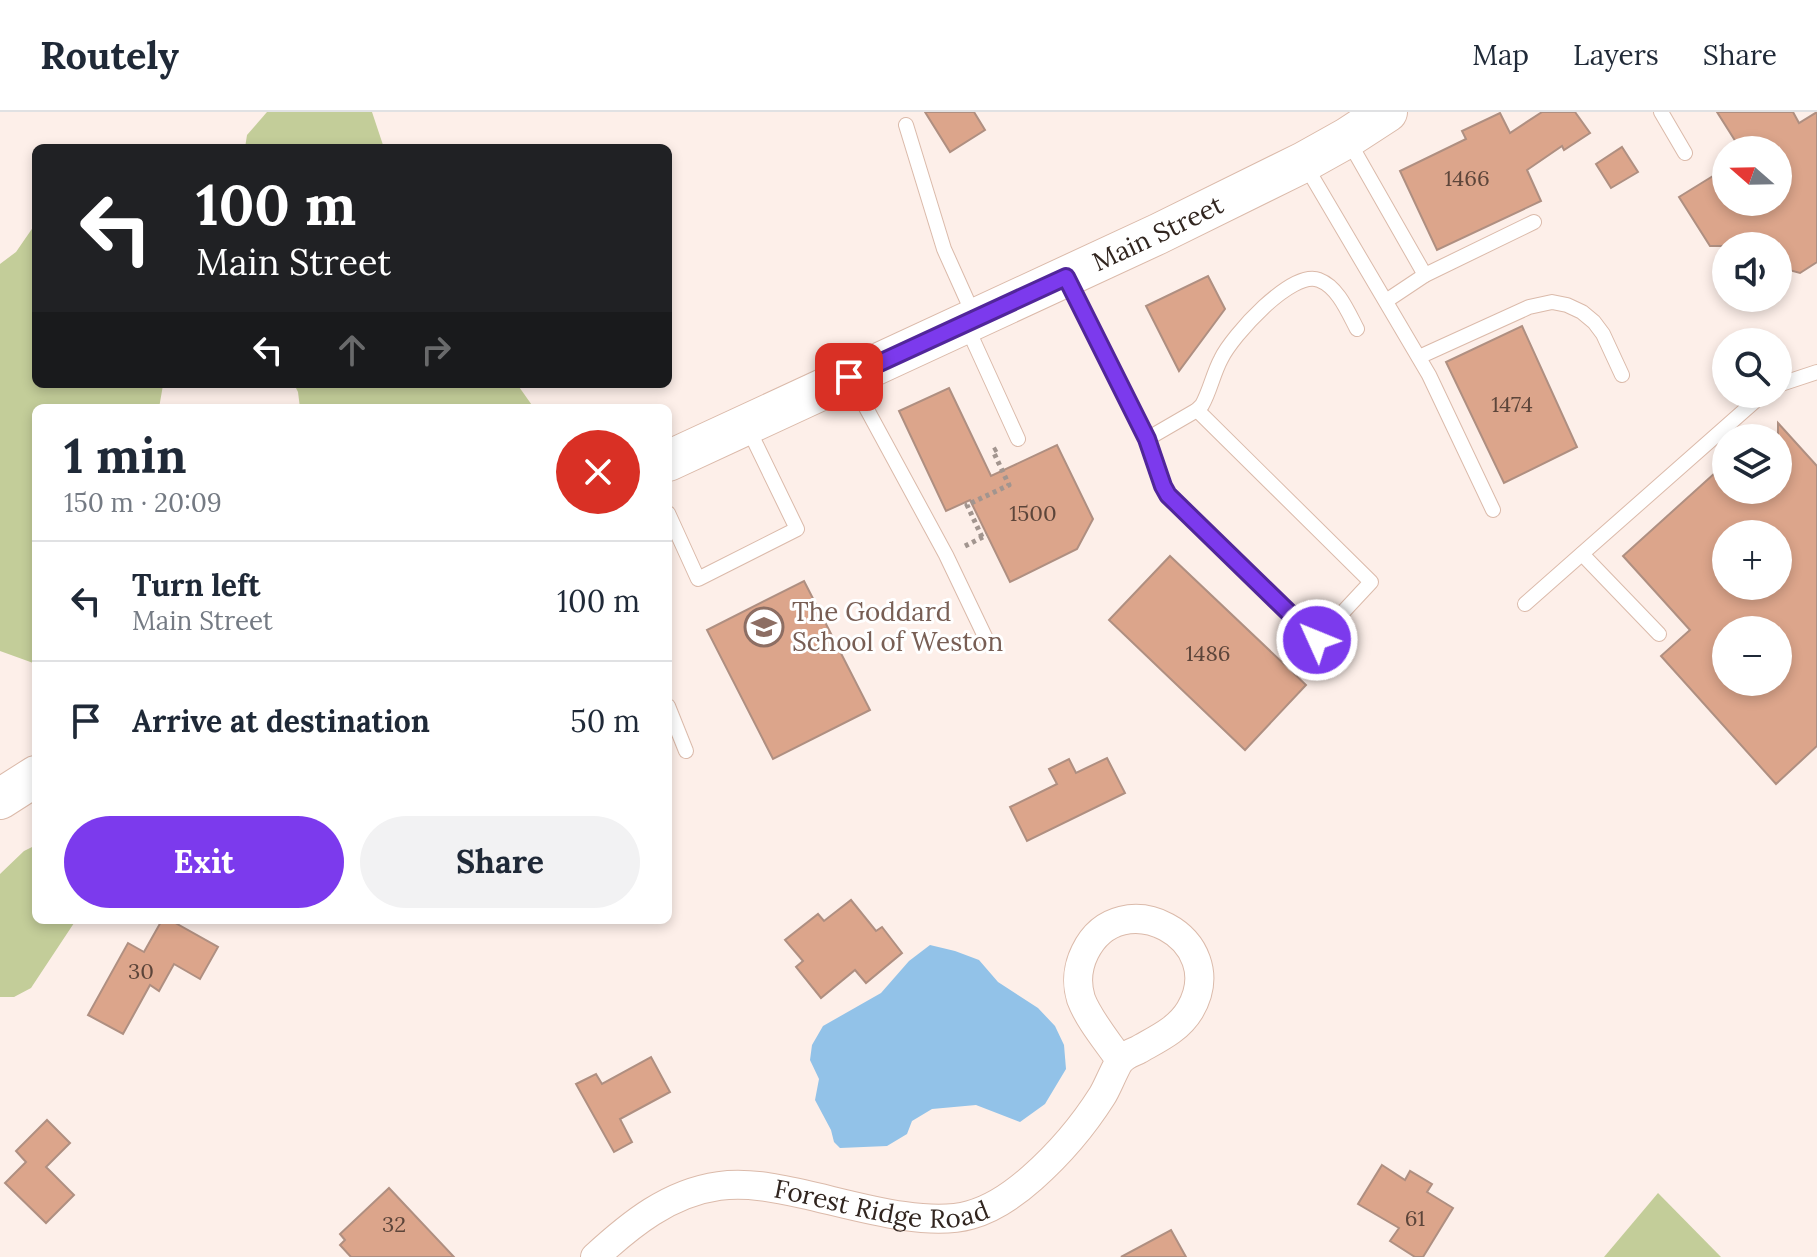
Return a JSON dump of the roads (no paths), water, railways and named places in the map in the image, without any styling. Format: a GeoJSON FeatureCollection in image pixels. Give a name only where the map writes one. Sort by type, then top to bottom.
{"type":"FeatureCollection","features":[{"type":"Feature","properties":{"kind":"main road","name":"Main Street"},"geometry":{"type":"LineString","coordinates":[[672,459],[1172,227],[1304,162],[1387,112]]}},
{"type":"Feature","properties":{"kind":"main road"},"geometry":{"type":"LineString","coordinates":[[0,799],[32,779]]}},
{"type":"Feature","properties":{"kind":"street"},"geometry":{"type":"LineString","coordinates":[[1130,919],[1157,921],[1180,935],[1189,946],[1199,972],[1195,999],[1189,1012],[1170,1031],[1120,1060],[1081,998],[1078,985],[1081,959],[1087,947],[1105,928],[1130,919]]}},
{"type":"Feature","properties":{"kind":"street","name":"Forest Ridge Road"},"geometry":{"type":"LineString","coordinates":[[595,1257],[632,1225],[663,1204],[721,1186],[761,1185],[914,1217],[940,1219],[971,1215],[1016,1191],[1046,1165],[1096,1105],[1120,1060]]}},
{"type":"Feature","properties":{"kind":"lane"},"geometry":{"type":"LineString","coordinates":[[1661,112],[1685,153]]}},
{"type":"Feature","properties":{"kind":"lane"},"geometry":{"type":"LineString","coordinates":[[906,125],[944,249],[1018,439]]}},
{"type":"Feature","properties":{"kind":"lane"},"geometry":{"type":"LineString","coordinates":[[1347,138],[1425,275]]}},
{"type":"Feature","properties":{"kind":"lane"},"geometry":{"type":"LineString","coordinates":[[1304,162],[1419,357],[1493,510]]}},
{"type":"Feature","properties":{"kind":"lane"},"geometry":{"type":"LineString","coordinates":[[1386,301],[1425,275],[1534,222]]}},
{"type":"Feature","properties":{"kind":"lane"},"geometry":{"type":"LineString","coordinates":[[1066,277],[1147,439],[1168,495],[1317,640],[1371,582],[1197,410]]}},
{"type":"Feature","properties":{"kind":"lane"},"geometry":{"type":"LineString","coordinates":[[1147,439],[1197,410],[1206,399],[1216,369],[1230,343],[1268,304],[1294,284],[1312,278],[1325,282],[1338,296],[1357,329]]}},
{"type":"Feature","properties":{"kind":"lane"},"geometry":{"type":"LineString","coordinates":[[1419,357],[1529,307],[1552,302],[1582,312],[1594,322],[1622,375]]}},
{"type":"Feature","properties":{"kind":"lane"},"geometry":{"type":"LineString","coordinates":[[1792,380],[1817,372]]}},
{"type":"Feature","properties":{"kind":"lane"},"geometry":{"type":"LineString","coordinates":[[849,377],[946,555],[989,645]]}},
{"type":"Feature","properties":{"kind":"lane"},"geometry":{"type":"LineString","coordinates":[[1525,604],[1747,408]]}},
{"type":"Feature","properties":{"kind":"lane"},"geometry":{"type":"LineString","coordinates":[[672,522],[698,579],[797,529],[746,424]]}},
{"type":"Feature","properties":{"kind":"lane"},"geometry":{"type":"LineString","coordinates":[[1582,554],[1659,634]]}},
{"type":"Feature","properties":{"kind":"lane"},"geometry":{"type":"LineString","coordinates":[[672,716],[686,751]]}},
{"type":"Feature","properties":{"kind":"water"},"geometry":{"type":"Polygon","coordinates":[[[930,945],[979,960],[998,982],[1038,1008],[1055,1026],[1064,1045],[1066,1069],[1045,1104],[1020,1122],[976,1105],[932,1109],[912,1121],[907,1134],[887,1146],[840,1148],[834,1142],[815,1100],[819,1079],[810,1060],[812,1045],[823,1026],[881,993],[909,961],[930,945]]]}},
{"type":"Feature","properties":{"kind":"place","name":"The Goddard School of Weston"},"geometry":{"type":"Point","coordinates":[764,627]}}]}
